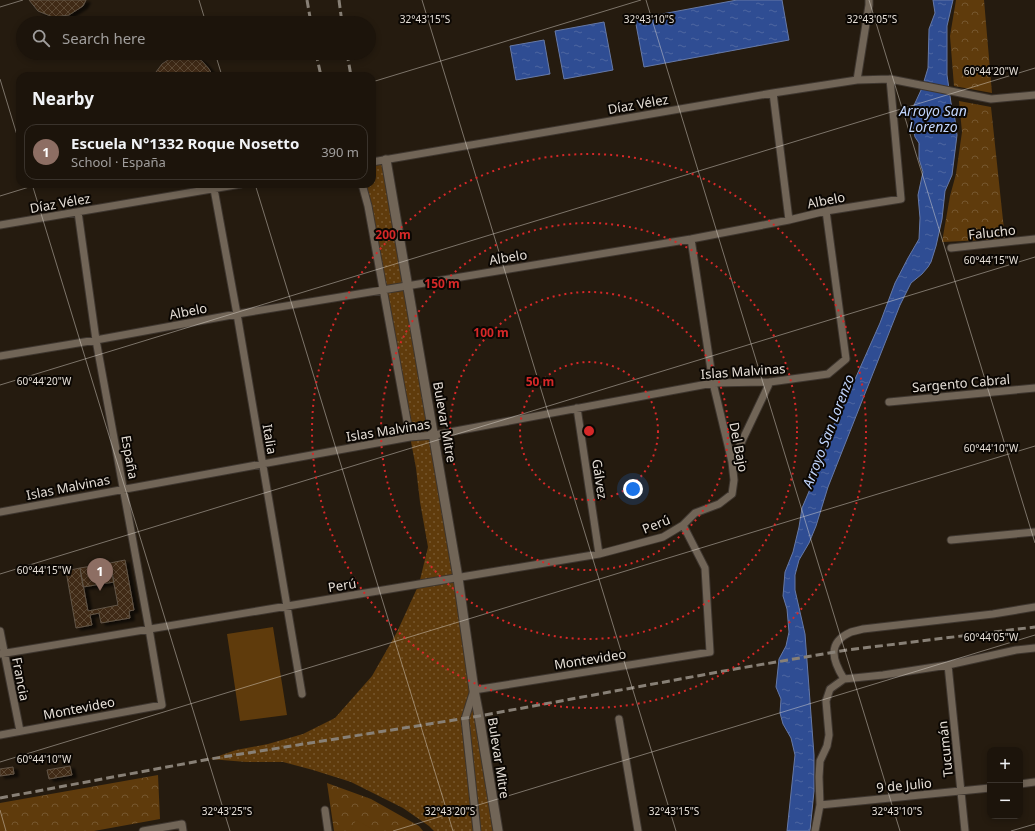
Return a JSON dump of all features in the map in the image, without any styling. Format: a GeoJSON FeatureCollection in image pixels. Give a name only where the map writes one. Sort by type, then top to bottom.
{"type":"FeatureCollection","features":[{"type":"Feature","properties":{"kind":"street"},"geometry":{"type":"LineString","coordinates":[[856,80],[869,0]]}},
{"type":"Feature","properties":{"kind":"street","name":"Díaz Vélez"},"geometry":{"type":"LineString","coordinates":[[376,161],[856,80],[890,79],[991,99],[1035,95]]}},
{"type":"Feature","properties":{"kind":"street","name":"Albelo"},"geometry":{"type":"LineString","coordinates":[[0,356],[383,289],[691,239],[789,220],[826,211],[901,199],[890,79]]}},
{"type":"Feature","properties":{"kind":"street"},"geometry":{"type":"LineString","coordinates":[[773,93],[789,220]]}},
{"type":"Feature","properties":{"kind":"street","name":"Bulevar Mitre"},"geometry":{"type":"LineString","coordinates":[[386,160],[458,578],[474,690],[498,831]]}},
{"type":"Feature","properties":{"kind":"street","name":"Díaz Vélez"},"geometry":{"type":"LineString","coordinates":[[0,225],[219,188]]}},
{"type":"Feature","properties":{"kind":"street"},"geometry":{"type":"LineString","coordinates":[[363,188],[368,206],[410,437]]}},
{"type":"Feature","properties":{"kind":"street","name":"Italia"},"geometry":{"type":"LineString","coordinates":[[214,189],[302,694]]}},
{"type":"Feature","properties":{"kind":"street","name":"Islas Malvinas"},"geometry":{"type":"LineString","coordinates":[[0,512],[123,488],[410,437],[434,435],[713,383],[770,382],[828,374],[846,359],[826,211]]}},
{"type":"Feature","properties":{"kind":"street","name":"España"},"geometry":{"type":"LineString","coordinates":[[78,212],[96,340],[162,705]]}},
{"type":"Feature","properties":{"kind":"street","name":"Del Bajo"},"geometry":{"type":"LineString","coordinates":[[683,525],[695,513],[719,504],[732,494],[734,480],[732,462],[713,383],[691,239]]}},
{"type":"Feature","properties":{"kind":"street","name":"Falucho"},"geometry":{"type":"LineString","coordinates":[[951,248],[1035,239]]}},
{"type":"Feature","properties":{"kind":"street"},"geometry":{"type":"LineString","coordinates":[[732,462],[770,382]]}},
{"type":"Feature","properties":{"kind":"street","name":"Sargento Cabral"},"geometry":{"type":"LineString","coordinates":[[889,402],[1035,388]]}},
{"type":"Feature","properties":{"kind":"street","name":"Gálvez"},"geometry":{"type":"LineString","coordinates":[[577,408],[599,554]]}},
{"type":"Feature","properties":{"kind":"street","name":"Perú"},"geometry":{"type":"LineString","coordinates":[[2,654],[599,554],[663,537],[683,525]]}},
{"type":"Feature","properties":{"kind":"street","name":"Montevideo"},"geometry":{"type":"LineString","coordinates":[[474,690],[710,652],[705,568],[683,525]]}},
{"type":"Feature","properties":{"kind":"street"},"geometry":{"type":"LineString","coordinates":[[951,540],[1035,532]]}},
{"type":"Feature","properties":{"kind":"street"},"geometry":{"type":"LineString","coordinates":[[844,680],[835,660],[834,647],[840,639],[851,632],[863,629],[993,614],[1035,607]]}},
{"type":"Feature","properties":{"kind":"street","name":"Francia"},"geometry":{"type":"LineString","coordinates":[[0,631],[2,654],[20,731]]}},
{"type":"Feature","properties":{"kind":"street"},"geometry":{"type":"LineString","coordinates":[[815,831],[820,805],[820,761],[827,746],[829,735],[826,701],[830,690],[844,680],[948,665],[1016,650],[1035,648]]}},
{"type":"Feature","properties":{"kind":"street","name":"Tucumán"},"geometry":{"type":"LineString","coordinates":[[948,665],[965,831]]}},
{"type":"Feature","properties":{"kind":"street","name":"Bulevar Mitre"},"geometry":{"type":"LineString","coordinates":[[474,690],[465,719],[477,831]]}},
{"type":"Feature","properties":{"kind":"street","name":"Montevideo"},"geometry":{"type":"LineString","coordinates":[[0,735],[162,705]]}},
{"type":"Feature","properties":{"kind":"street"},"geometry":{"type":"LineString","coordinates":[[618,719],[638,831]]}},
{"type":"Feature","properties":{"kind":"street"},"geometry":{"type":"LineString","coordinates":[[1023,784],[1035,782]]}},
{"type":"Feature","properties":{"kind":"street","name":"9 de Julio"},"geometry":{"type":"LineString","coordinates":[[820,805],[987,788]]}},
{"type":"Feature","properties":{"kind":"street"},"geometry":{"type":"LineString","coordinates":[[325,810],[328,831]]}},
{"type":"Feature","properties":{"kind":"street"},"geometry":{"type":"LineString","coordinates":[[143,831],[183,828]]}},
{"type":"Feature","properties":{"kind":"green space"},"geometry":{"type":"Polygon","coordinates":[[[956,0],[984,0],[992,93],[954,86],[950,36],[956,0]]]}},
{"type":"Feature","properties":{"kind":"green space"},"geometry":{"type":"Polygon","coordinates":[[[959,101],[991,107],[1005,239],[942,242],[950,196],[956,174],[962,132],[959,101]]]}},
{"type":"Feature","properties":{"kind":"green space"},"geometry":{"type":"Polygon","coordinates":[[[386,160],[498,831],[434,831],[403,808],[351,782],[283,762],[246,762],[210,759],[236,750],[268,744],[303,734],[335,718],[372,676],[397,632],[419,584],[428,547],[416,468],[363,188],[376,188],[376,161],[386,160]]]}},
{"type":"Feature","properties":{"kind":"green space"},"geometry":{"type":"Polygon","coordinates":[[[273,627],[287,715],[240,721],[227,634],[273,627]]]}},
{"type":"Feature","properties":{"kind":"green space"},"geometry":{"type":"Polygon","coordinates":[[[158,775],[160,819],[94,831],[0,831],[0,803],[158,775]]]}},
{"type":"Feature","properties":{"kind":"green space"},"geometry":{"type":"Polygon","coordinates":[[[327,783],[371,799],[419,826],[423,831],[334,831],[327,783]]]}},
{"type":"Feature","properties":{"kind":"green space"},"geometry":{"type":"Polygon","coordinates":[[[356,820],[376,831],[351,831],[356,820]]]}},
{"type":"Feature","properties":{"kind":"water"},"geometry":{"type":"Polygon","coordinates":[[[737,0],[782,0],[789,40],[644,67],[635,19],[737,0]]]}},
{"type":"Feature","properties":{"kind":"water","name":"Arroyo San Lorenzo"},"geometry":{"type":"Polygon","coordinates":[[[933,0],[953,0],[947,26],[947,75],[957,135],[952,175],[945,191],[942,219],[931,262],[922,274],[911,283],[900,305],[828,487],[816,526],[809,543],[799,560],[795,575],[795,590],[805,634],[814,755],[814,791],[810,831],[787,831],[795,755],[791,738],[783,724],[780,713],[781,699],[776,687],[779,659],[786,646],[789,632],[787,609],[783,596],[785,572],[793,552],[802,508],[824,456],[826,447],[822,435],[836,422],[880,323],[895,283],[919,239],[920,218],[918,195],[923,172],[919,159],[919,143],[915,137],[910,114],[922,88],[928,68],[929,29],[935,13],[933,0]]]}},
{"type":"Feature","properties":{"kind":"water"},"geometry":{"type":"Polygon","coordinates":[[[604,22],[613,70],[564,79],[555,31],[604,22]]]}},
{"type":"Feature","properties":{"kind":"water"},"geometry":{"type":"Polygon","coordinates":[[[544,40],[550,74],[516,80],[510,46],[544,40]]]}},
{"type":"Feature","properties":{"kind":"building"},"geometry":{"type":"Polygon","coordinates":[[[29,0],[86,0],[83,6],[69,15],[50,16],[38,11],[29,0]]]}},
{"type":"Feature","properties":{"kind":"building"},"geometry":{"type":"Polygon","coordinates":[[[168,60],[200,60],[211,72],[156,72],[162,64],[168,60]]]}},
{"type":"Feature","properties":{"kind":"building"},"geometry":{"type":"Polygon","coordinates":[[[125,560],[134,610],[129,611],[130,618],[101,623],[99,613],[90,615],[92,625],[76,628],[66,571],[80,568],[88,611],[118,605],[110,563],[125,560]]]}},
{"type":"Feature","properties":{"kind":"building"},"geometry":{"type":"Polygon","coordinates":[[[110,563],[114,582],[83,587],[80,568],[110,563]]]}},
{"type":"Feature","properties":{"kind":"building"},"geometry":{"type":"Polygon","coordinates":[[[70,766],[72,775],[49,779],[47,770],[70,766]]]}},
{"type":"Feature","properties":{"kind":"building"},"geometry":{"type":"Polygon","coordinates":[[[13,767],[14,774],[0,776],[0,769],[13,767]]]}},
{"type":"Feature","properties":{"kind":"railway"},"geometry":{"type":"LineString","coordinates":[[307,0],[310,16]]}},
{"type":"Feature","properties":{"kind":"railway"},"geometry":{"type":"LineString","coordinates":[[339,0],[341,16]]}},
{"type":"Feature","properties":{"kind":"railway"},"geometry":{"type":"LineString","coordinates":[[318,60],[320,72]]}},
{"type":"Feature","properties":{"kind":"railway"},"geometry":{"type":"LineString","coordinates":[[348,60],[350,72]]}},
{"type":"Feature","properties":{"kind":"railway"},"geometry":{"type":"LineString","coordinates":[[0,798],[210,759],[479,716],[847,650],[1035,627]]}},
{"type":"Feature","properties":{"kind":"place","name":"Escuela N°1332 Roque Nosetto"},"geometry":{"type":"Point","coordinates":[100,591]}}]}
